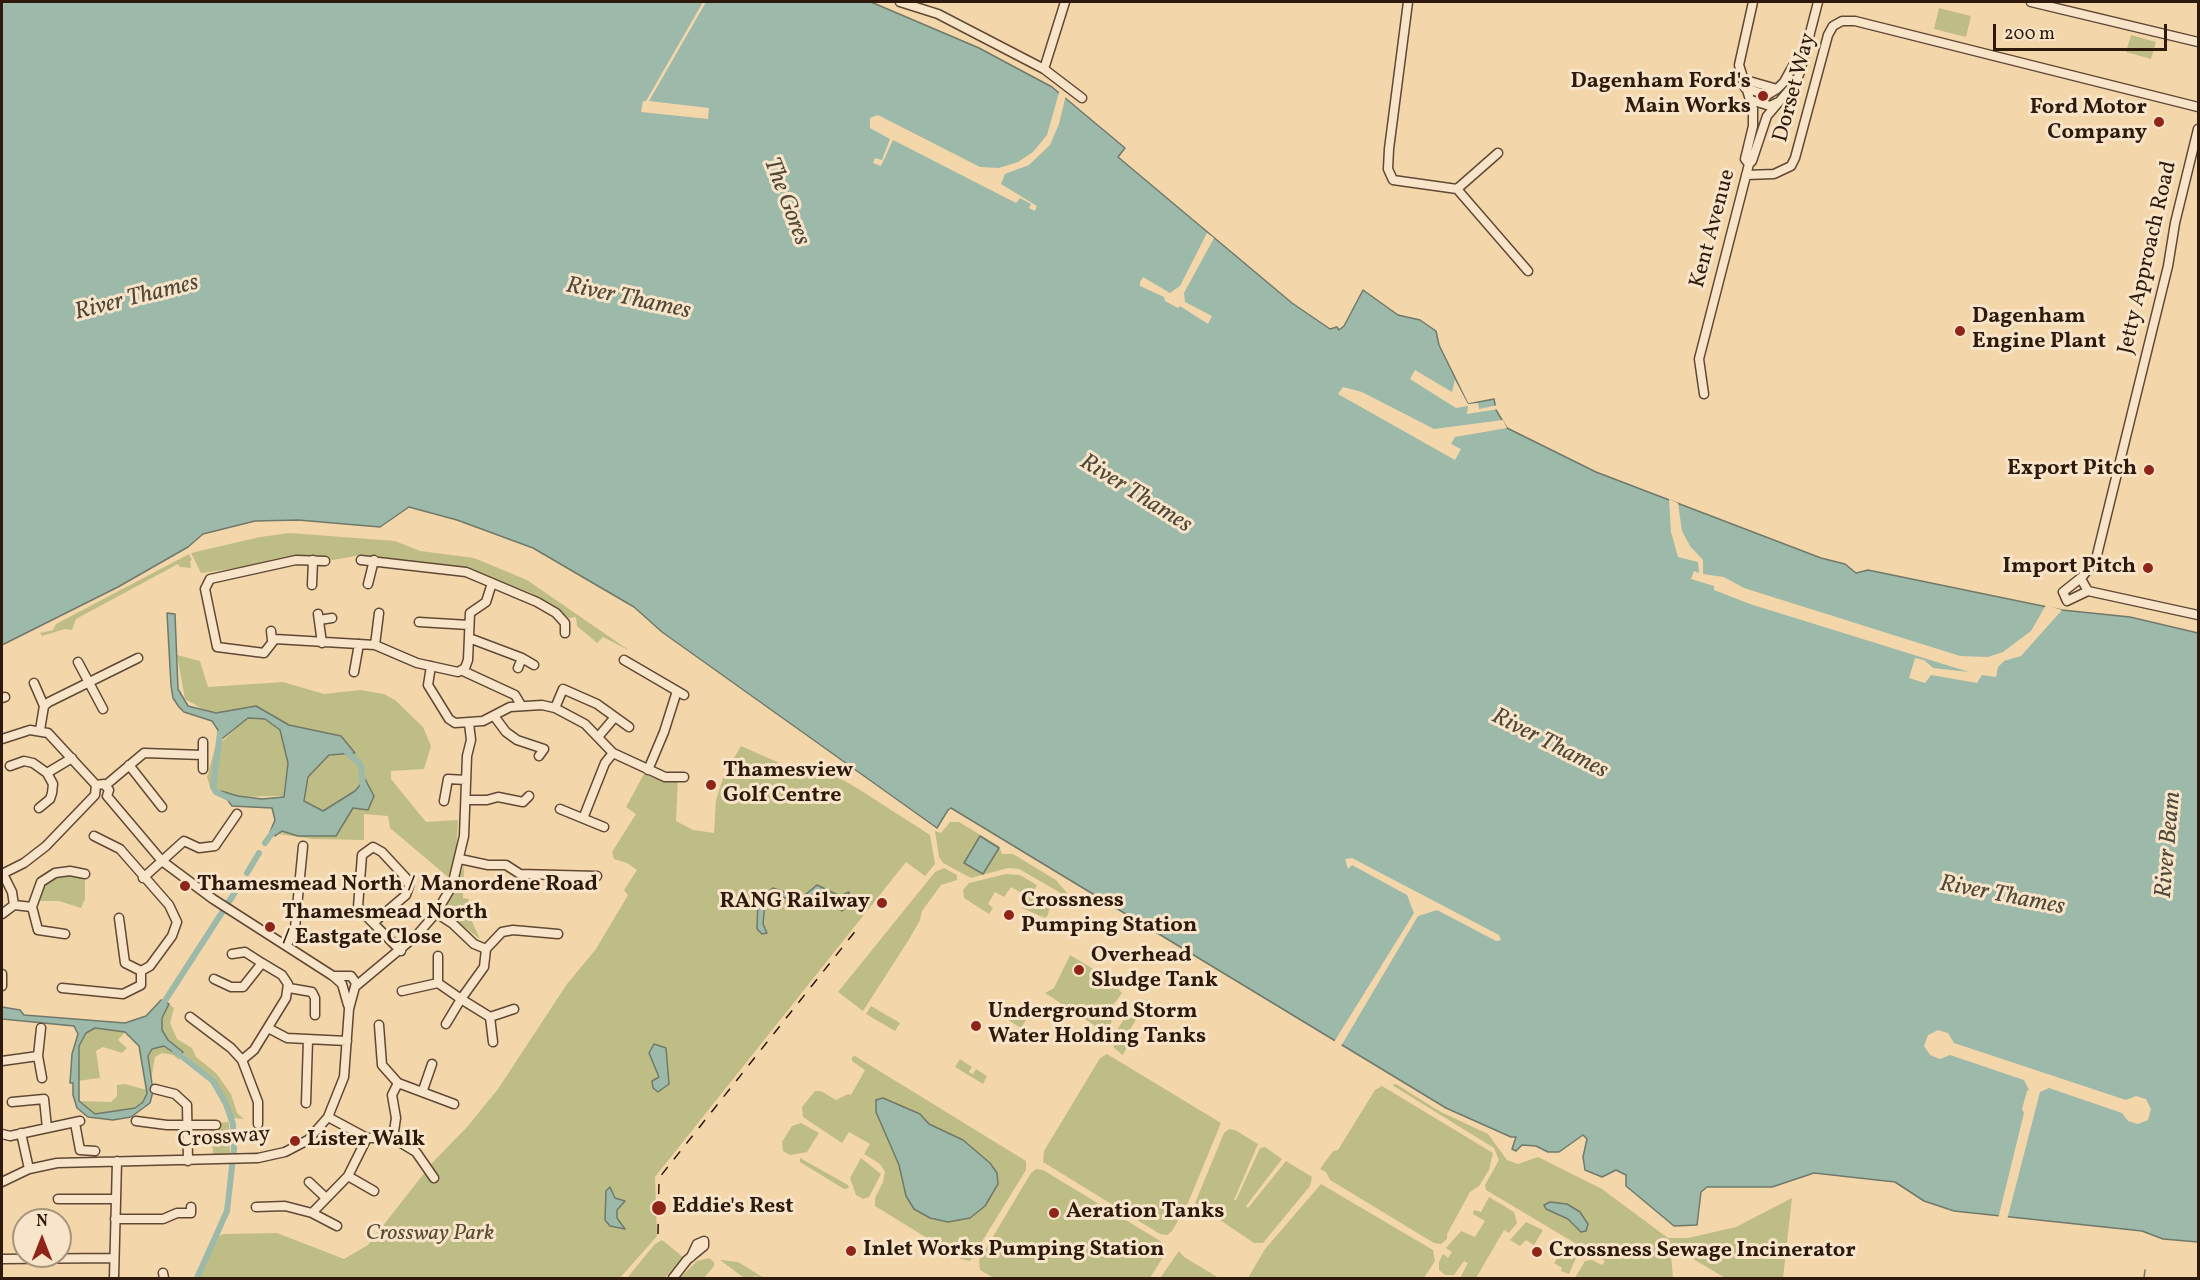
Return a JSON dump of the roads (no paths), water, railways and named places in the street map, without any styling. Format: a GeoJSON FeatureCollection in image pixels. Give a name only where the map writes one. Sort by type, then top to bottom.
{"type":"FeatureCollection","features":[{"type":"Feature","properties":{"kind":"street"},"geometry":{"type":"LineString","coordinates":[[900,2],[938,14],[1044,69],[1082,98]]}},
{"type":"Feature","properties":{"kind":"street"},"geometry":{"type":"LineString","coordinates":[[1044,69],[1065,2]]}},
{"type":"Feature","properties":{"kind":"street"},"geometry":{"type":"LineString","coordinates":[[1408,2],[1388,169],[1392,180],[1457,189],[1528,271]]}},
{"type":"Feature","properties":{"kind":"street"},"geometry":{"type":"LineString","coordinates":[[1749,164],[1745,159],[1754,117],[1751,100],[1742,79],[1739,59],[1753,2]]}},
{"type":"Feature","properties":{"kind":"street"},"geometry":{"type":"LineString","coordinates":[[1745,88],[1767,94],[1777,89],[1786,79],[1794,64],[1805,53],[1818,2]]}},
{"type":"Feature","properties":{"kind":"street"},"geometry":{"type":"LineString","coordinates":[[2031,2],[2199,42]]}},
{"type":"Feature","properties":{"kind":"street","name":"Dorset Way"},"geometry":{"type":"LineString","coordinates":[[1746,175],[1774,174],[1791,166],[1796,158],[1828,35],[1833,26],[1842,21],[1855,21],[2199,107]]}},
{"type":"Feature","properties":{"kind":"street","name":"Kent Avenue"},"geometry":{"type":"LineString","coordinates":[[1704,394],[1699,359],[1749,164],[1752,162],[1767,116],[1796,82],[1805,53]]}},
{"type":"Feature","properties":{"kind":"street"},"geometry":{"type":"LineString","coordinates":[[1742,79],[1777,89]]}},
{"type":"Feature","properties":{"kind":"street"},"geometry":{"type":"LineString","coordinates":[[1751,100],[1770,106],[1776,103]]}},
{"type":"Feature","properties":{"kind":"street","name":"Jetty Approach Road"},"geometry":{"type":"LineString","coordinates":[[2088,591],[2067,601],[2063,592],[2081,579],[2096,559],[2199,129]]}},
{"type":"Feature","properties":{"kind":"street"},"geometry":{"type":"LineString","coordinates":[[1457,189],[1498,153]]}},
{"type":"Feature","properties":{"kind":"street"},"geometry":{"type":"LineString","coordinates":[[325,561],[296,560],[277,566],[247,569],[213,577],[206,584],[207,606],[215,630],[217,647],[264,653],[272,635],[322,643],[375,645],[454,673],[463,670],[515,695],[521,705]]}},
{"type":"Feature","properties":{"kind":"street"},"geometry":{"type":"LineString","coordinates":[[312,585],[313,560]]}},
{"type":"Feature","properties":{"kind":"street"},"geometry":{"type":"LineString","coordinates":[[361,560],[458,569],[492,582],[555,613],[565,623],[565,633]]}},
{"type":"Feature","properties":{"kind":"street"},"geometry":{"type":"LineString","coordinates":[[368,584],[375,560]]}},
{"type":"Feature","properties":{"kind":"street"},"geometry":{"type":"LineString","coordinates":[[2081,579],[2088,591],[2199,615]]}},
{"type":"Feature","properties":{"kind":"street"},"geometry":{"type":"LineString","coordinates":[[463,670],[468,660],[471,613],[486,602],[492,582]]}},
{"type":"Feature","properties":{"kind":"street"},"geometry":{"type":"LineString","coordinates":[[375,645],[379,613]]}},
{"type":"Feature","properties":{"kind":"street"},"geometry":{"type":"LineString","coordinates":[[322,643],[318,617],[332,618]]}},
{"type":"Feature","properties":{"kind":"street"},"geometry":{"type":"LineString","coordinates":[[419,622],[469,625]]}},
{"type":"Feature","properties":{"kind":"street"},"geometry":{"type":"LineString","coordinates":[[469,639],[522,658],[534,665]]}},
{"type":"Feature","properties":{"kind":"street"},"geometry":{"type":"LineString","coordinates":[[354,672],[359,644]]}},
{"type":"Feature","properties":{"kind":"street"},"geometry":{"type":"LineString","coordinates":[[44,706],[88,681],[138,658]]}},
{"type":"Feature","properties":{"kind":"street"},"geometry":{"type":"LineString","coordinates":[[518,668],[522,658]]}},
{"type":"Feature","properties":{"kind":"street"},"geometry":{"type":"LineString","coordinates":[[624,660],[680,693],[648,770]]}},
{"type":"Feature","properties":{"kind":"street"},"geometry":{"type":"LineString","coordinates":[[78,662],[103,710]]}},
{"type":"Feature","properties":{"kind":"street"},"geometry":{"type":"LineString","coordinates":[[431,666],[428,685],[449,718],[455,723],[469,723],[495,716],[510,707],[521,705],[555,708],[585,724],[613,753],[665,777],[684,777]]}},
{"type":"Feature","properties":{"kind":"street"},"geometry":{"type":"LineString","coordinates":[[34,683],[44,706],[40,730]]}},
{"type":"Feature","properties":{"kind":"street"},"geometry":{"type":"LineString","coordinates":[[555,708],[564,689],[597,704],[629,727]]}},
{"type":"Feature","properties":{"kind":"street"},"geometry":{"type":"LineString","coordinates":[[598,737],[611,714]]}},
{"type":"Feature","properties":{"kind":"street"},"geometry":{"type":"LineString","coordinates":[[495,716],[506,732],[517,740],[544,749],[539,756]]}},
{"type":"Feature","properties":{"kind":"street"},"geometry":{"type":"LineString","coordinates":[[346,981],[347,990],[355,987],[366,976],[401,951],[436,913],[452,886],[460,859],[471,740],[469,723]]}},
{"type":"Feature","properties":{"kind":"street"},"geometry":{"type":"LineString","coordinates":[[2,739],[20,732],[40,730],[56,738],[96,785],[95,795],[46,846],[2,874],[12,892],[14,905]]}},
{"type":"Feature","properties":{"kind":"street"},"geometry":{"type":"LineString","coordinates":[[203,742],[203,769]]}},
{"type":"Feature","properties":{"kind":"street"},"geometry":{"type":"LineString","coordinates":[[96,785],[106,785],[144,753],[203,755]]}},
{"type":"Feature","properties":{"kind":"street"},"geometry":{"type":"LineString","coordinates":[[584,816],[605,763],[613,753]]}},
{"type":"Feature","properties":{"kind":"street"},"geometry":{"type":"LineString","coordinates":[[47,773],[72,758]]}},
{"type":"Feature","properties":{"kind":"street"},"geometry":{"type":"LineString","coordinates":[[10,765],[24,761],[33,763],[47,773],[53,784],[52,793],[50,799],[39,808]]}},
{"type":"Feature","properties":{"kind":"street"},"geometry":{"type":"LineString","coordinates":[[129,765],[162,807]]}},
{"type":"Feature","properties":{"kind":"street"},"geometry":{"type":"LineString","coordinates":[[444,801],[448,779],[466,780]]}},
{"type":"Feature","properties":{"kind":"street"},"geometry":{"type":"LineString","coordinates":[[106,785],[109,790],[107,796]]}},
{"type":"Feature","properties":{"kind":"street"},"geometry":{"type":"LineString","coordinates":[[95,795],[100,798],[107,796]]}},
{"type":"Feature","properties":{"kind":"street"},"geometry":{"type":"LineString","coordinates":[[107,796],[162,861],[213,899],[333,976],[346,981],[366,976]]}},
{"type":"Feature","properties":{"kind":"street"},"geometry":{"type":"LineString","coordinates":[[466,800],[487,801],[498,797],[523,802],[529,796]]}},
{"type":"Feature","properties":{"kind":"street"},"geometry":{"type":"LineString","coordinates":[[560,808],[584,816],[604,827]]}},
{"type":"Feature","properties":{"kind":"street"},"geometry":{"type":"LineString","coordinates":[[143,878],[184,841],[199,848],[215,846],[237,814]]}},
{"type":"Feature","properties":{"kind":"street"},"geometry":{"type":"LineString","coordinates":[[94,836],[120,849],[169,905],[177,922],[172,936],[150,966],[141,972]]}},
{"type":"Feature","properties":{"kind":"street"},"geometry":{"type":"LineString","coordinates":[[288,945],[295,928],[303,846]]}},
{"type":"Feature","properties":{"kind":"street"},"geometry":{"type":"LineString","coordinates":[[373,923],[406,896],[409,886],[406,878],[390,860],[373,848],[362,855],[358,907],[373,923],[401,951]]}},
{"type":"Feature","properties":{"kind":"street"},"geometry":{"type":"LineString","coordinates":[[460,859],[488,866],[506,866],[520,874],[597,876]]}},
{"type":"Feature","properties":{"kind":"street"},"geometry":{"type":"LineString","coordinates":[[65,934],[38,930],[32,907],[41,882],[55,873],[70,871],[85,874]]}},
{"type":"Feature","properties":{"kind":"street"},"geometry":{"type":"LineString","coordinates":[[2,914],[14,905],[32,907]]}},
{"type":"Feature","properties":{"kind":"street"},"geometry":{"type":"LineString","coordinates":[[436,913],[453,924],[474,944],[486,949]]}},
{"type":"Feature","properties":{"kind":"street"},"geometry":{"type":"LineString","coordinates":[[119,918],[125,963],[141,972]]}},
{"type":"Feature","properties":{"kind":"street"},"geometry":{"type":"LineString","coordinates":[[446,1024],[484,967],[486,949],[502,932],[513,930],[558,934]]}},
{"type":"Feature","properties":{"kind":"street"},"geometry":{"type":"LineString","coordinates":[[232,954],[245,952],[282,975],[289,988],[286,998],[254,1050],[242,1060]]}},
{"type":"Feature","properties":{"kind":"street"},"geometry":{"type":"LineString","coordinates":[[438,956],[438,983]]}},
{"type":"Feature","properties":{"kind":"street"},"geometry":{"type":"LineString","coordinates":[[214,979],[231,987],[240,988],[248,984],[262,963]]}},
{"type":"Feature","properties":{"kind":"street"},"geometry":{"type":"LineString","coordinates":[[62,988],[123,994],[141,985],[141,972]]}},
{"type":"Feature","properties":{"kind":"street"},"geometry":{"type":"LineString","coordinates":[[2,974],[2,986]]}},
{"type":"Feature","properties":{"kind":"street","name":"Crossway"},"geometry":{"type":"LineString","coordinates":[[2,1182],[29,1169],[57,1163],[248,1160],[280,1154],[308,1140],[328,1117],[341,1090],[349,1009],[346,981]]}},
{"type":"Feature","properties":{"kind":"street"},"geometry":{"type":"LineString","coordinates":[[402,991],[438,983],[490,1017]]}},
{"type":"Feature","properties":{"kind":"street","name":"Crossway"},"geometry":{"type":"LineString","coordinates":[[349,1009],[355,987]]}},
{"type":"Feature","properties":{"kind":"street"},"geometry":{"type":"LineString","coordinates":[[289,988],[312,992],[315,998],[315,1015]]}},
{"type":"Feature","properties":{"kind":"street"},"geometry":{"type":"LineString","coordinates":[[490,1017],[514,1009]]}},
{"type":"Feature","properties":{"kind":"street"},"geometry":{"type":"LineString","coordinates":[[190,1017],[231,1048],[242,1060],[258,1102],[258,1124]]}},
{"type":"Feature","properties":{"kind":"street"},"geometry":{"type":"LineString","coordinates":[[490,1017],[493,1042]]}},
{"type":"Feature","properties":{"kind":"street"},"geometry":{"type":"LineString","coordinates":[[379,1025],[382,1065],[398,1083],[423,1090],[454,1104]]}},
{"type":"Feature","properties":{"kind":"street"},"geometry":{"type":"LineString","coordinates":[[41,1028],[38,1056],[42,1077]]}},
{"type":"Feature","properties":{"kind":"street"},"geometry":{"type":"LineString","coordinates":[[268,1028],[287,1038],[347,1041]]}},
{"type":"Feature","properties":{"kind":"street"},"geometry":{"type":"LineString","coordinates":[[306,1103],[308,1040]]}},
{"type":"Feature","properties":{"kind":"street"},"geometry":{"type":"LineString","coordinates":[[2,1061],[38,1056]]}},
{"type":"Feature","properties":{"kind":"street"},"geometry":{"type":"LineString","coordinates":[[423,1090],[432,1064]]}},
{"type":"Feature","properties":{"kind":"street"},"geometry":{"type":"LineString","coordinates":[[393,1138],[396,1118],[392,1095],[398,1083]]}},
{"type":"Feature","properties":{"kind":"street"},"geometry":{"type":"LineString","coordinates":[[155,1089],[175,1094],[187,1106],[188,1161]]}},
{"type":"Feature","properties":{"kind":"street"},"geometry":{"type":"LineString","coordinates":[[12,1102],[44,1099],[47,1128]]}},
{"type":"Feature","properties":{"kind":"street"},"geometry":{"type":"LineString","coordinates":[[328,1117],[367,1138],[393,1138],[416,1152],[434,1178]]}},
{"type":"Feature","properties":{"kind":"street"},"geometry":{"type":"LineString","coordinates":[[136,1120],[187,1125],[216,1125]]}},
{"type":"Feature","properties":{"kind":"street"},"geometry":{"type":"LineString","coordinates":[[2,1134],[21,1133],[77,1122],[80,1150],[95,1150]]}},
{"type":"Feature","properties":{"kind":"street"},"geometry":{"type":"LineString","coordinates":[[21,1133],[29,1169]]}},
{"type":"Feature","properties":{"kind":"street"},"geometry":{"type":"LineString","coordinates":[[312,1213],[325,1197],[348,1176],[367,1138]]}},
{"type":"Feature","properties":{"kind":"street"},"geometry":{"type":"LineString","coordinates":[[114,1278],[117,1161]]}},
{"type":"Feature","properties":{"kind":"street"},"geometry":{"type":"LineString","coordinates":[[348,1176],[374,1191]]}},
{"type":"Feature","properties":{"kind":"street"},"geometry":{"type":"LineString","coordinates":[[309,1182],[325,1197]]}},
{"type":"Feature","properties":{"kind":"street"},"geometry":{"type":"LineString","coordinates":[[57,1199],[116,1199]]}},
{"type":"Feature","properties":{"kind":"street"},"geometry":{"type":"LineString","coordinates":[[256,1208],[285,1206],[312,1213],[337,1226]]}},
{"type":"Feature","properties":{"kind":"street"},"geometry":{"type":"LineString","coordinates":[[115,1219],[163,1219],[177,1213],[191,1214]]}},
{"type":"Feature","properties":{"kind":"street"},"geometry":{"type":"LineString","coordinates":[[2,1259],[114,1258]]}},
{"type":"Feature","properties":{"kind":"street"},"geometry":{"type":"LineString","coordinates":[[673,1278],[689,1258]]}},
{"type":"Feature","properties":{"kind":"water"},"geometry":{"type":"Polygon","coordinates":[[[2,2],[871,2],[979,48],[1052,87],[1125,148],[1118,157],[1292,303],[1330,329],[1337,327],[1339,330],[1344,326],[1363,290],[1398,315],[1420,320],[1436,331],[1439,345],[1468,404],[1494,399],[1496,410],[1507,428],[1596,472],[1821,558],[1845,564],[1856,573],[1868,570],[2062,610],[2130,617],[2198,633],[2198,1242],[2163,1239],[2142,1231],[1954,1211],[1924,1201],[1895,1182],[1814,1173],[1772,1187],[1707,1187],[1701,1192],[1697,1225],[1674,1226],[1626,1186],[1626,1175],[1616,1170],[1602,1177],[1585,1170],[1583,1157],[1587,1139],[1583,1135],[1559,1152],[1548,1152],[1536,1146],[1522,1145],[1516,1151],[1512,1149],[1516,1137],[1511,1137],[1446,1108],[951,808],[937,828],[662,632],[634,607],[533,548],[457,520],[409,507],[380,527],[298,520],[255,521],[203,534],[188,547],[118,587],[2,645],[2,2]]]}},
{"type":"Feature","properties":{"kind":"water"},"geometry":{"type":"Polygon","coordinates":[[[167,613],[175,614],[178,689],[188,706],[216,713],[256,706],[289,725],[341,736],[355,753],[329,755],[308,777],[304,801],[323,811],[355,791],[365,779],[374,796],[368,810],[353,808],[336,836],[298,836],[282,831],[275,836],[270,832],[275,820],[272,808],[232,806],[221,791],[262,799],[284,797],[288,763],[280,730],[265,719],[248,718],[218,742],[218,730],[212,721],[184,712],[179,707],[173,698],[171,686],[167,613]]]}},
{"type":"Feature","properties":{"kind":"water"},"geometry":{"type":"Polygon","coordinates":[[[980,836],[999,848],[983,874],[964,863],[980,836]]]}},
{"type":"Feature","properties":{"kind":"water"},"geometry":{"type":"Polygon","coordinates":[[[817,885],[840,896],[849,892],[849,904],[842,911],[836,904],[819,897],[800,902],[774,895],[765,902],[763,924],[767,933],[762,934],[757,929],[758,899],[773,888],[798,897],[805,895],[817,885]]]}},
{"type":"Feature","properties":{"kind":"water"},"geometry":{"type":"Polygon","coordinates":[[[161,1000],[169,1004],[162,1018],[162,1030],[168,1040],[183,1052],[180,1057],[164,1046],[152,1049],[148,1056],[153,1091],[150,1103],[131,1117],[113,1120],[88,1117],[77,1108],[73,1095],[73,1083],[70,1083],[72,1054],[78,1034],[74,1026],[2,1019],[2,1007],[20,1010],[24,1015],[125,1023],[146,1016],[161,1000]],[[95,1028],[86,1033],[79,1046],[79,1101],[95,1114],[135,1108],[143,1102],[147,1093],[139,1046],[125,1032],[95,1028]]]}},
{"type":"Feature","properties":{"kind":"water"},"geometry":{"type":"Polygon","coordinates":[[[654,1044],[666,1048],[669,1084],[658,1092],[653,1088],[652,1081],[659,1077],[649,1053],[654,1044]]]}},
{"type":"Feature","properties":{"kind":"water"},"geometry":{"type":"Polygon","coordinates":[[[883,1098],[920,1114],[929,1124],[963,1140],[990,1163],[997,1173],[998,1184],[985,1206],[970,1218],[948,1222],[930,1218],[914,1209],[906,1196],[899,1165],[876,1112],[876,1100],[883,1098]]]}},
{"type":"Feature","properties":{"kind":"water"},"geometry":{"type":"Polygon","coordinates":[[[610,1187],[615,1198],[625,1201],[617,1210],[617,1218],[625,1229],[610,1226],[605,1220],[606,1191],[610,1187]]]}},
{"type":"Feature","properties":{"kind":"water"},"geometry":{"type":"Polygon","coordinates":[[[1550,1202],[1567,1204],[1580,1212],[1588,1224],[1586,1231],[1581,1232],[1568,1219],[1546,1209],[1544,1205],[1550,1202]]]}},
{"type":"Feature","properties":{"kind":"waterway"},"geometry":{"type":"LineString","coordinates":[[220,733],[213,787],[216,792],[233,800]]}},
{"type":"Feature","properties":{"kind":"waterway"},"geometry":{"type":"LineString","coordinates":[[346,751],[361,765],[363,788]]}},
{"type":"Feature","properties":{"kind":"waterway"},"geometry":{"type":"LineString","coordinates":[[265,843],[275,829]]}},
{"type":"Feature","properties":{"kind":"waterway"},"geometry":{"type":"LineString","coordinates":[[247,873],[259,853]]}},
{"type":"Feature","properties":{"kind":"waterway"},"geometry":{"type":"LineString","coordinates":[[161,1007],[241,883]]}},
{"type":"Feature","properties":{"kind":"waterway"},"geometry":{"type":"LineString","coordinates":[[175,1051],[213,1081],[226,1104],[233,1124],[234,1149],[227,1211],[197,1278]]}},
{"type":"Feature","properties":{"kind":"waterway"},"geometry":{"type":"LineString","coordinates":[[2144,1278],[2145,1270]]}},
{"type":"Feature","properties":{"kind":"railway"},"geometry":{"type":"LineString","coordinates":[[658,1234],[659,1178],[857,929]]}},
{"type":"Feature","properties":{"kind":"place","name":"Dagenham Ford's Main Works"},"geometry":{"type":"Point","coordinates":[1763,96]}},
{"type":"Feature","properties":{"kind":"place","name":"Ford Motor Company"},"geometry":{"type":"Point","coordinates":[2159,122]}},
{"type":"Feature","properties":{"kind":"place","name":"Dagenham Engine Plant"},"geometry":{"type":"Point","coordinates":[1960,331]}},
{"type":"Feature","properties":{"kind":"place","name":"Export Pitch"},"geometry":{"type":"Point","coordinates":[2149,470]}},
{"type":"Feature","properties":{"kind":"place","name":"Import Pitch"},"geometry":{"type":"Point","coordinates":[2148,568]}},
{"type":"Feature","properties":{"kind":"place","name":"Thamesview Golf Centre"},"geometry":{"type":"Point","coordinates":[711,785]}},
{"type":"Feature","properties":{"kind":"place","name":"Thamesmead North / Manordene Road"},"geometry":{"type":"Point","coordinates":[185,886]}},
{"type":"Feature","properties":{"kind":"place","name":"RANG Railway"},"geometry":{"type":"Point","coordinates":[882,903]}},
{"type":"Feature","properties":{"kind":"place","name":"Crossness Pumping Station"},"geometry":{"type":"Point","coordinates":[1009,915]}},
{"type":"Feature","properties":{"kind":"place","name":"Thamesmead North / Eastgate Close"},"geometry":{"type":"Point","coordinates":[270,927]}},
{"type":"Feature","properties":{"kind":"place","name":"Overhead Sludge Tank"},"geometry":{"type":"Point","coordinates":[1079,970]}},
{"type":"Feature","properties":{"kind":"place","name":"Underground Storm Water Holding Tanks"},"geometry":{"type":"Point","coordinates":[976,1026]}},
{"type":"Feature","properties":{"kind":"place","name":"Lister Walk"},"geometry":{"type":"Point","coordinates":[295,1141]}},
{"type":"Feature","properties":{"kind":"place","name":"Eddie's Rest"},"geometry":{"type":"Point","coordinates":[659,1208]}},
{"type":"Feature","properties":{"kind":"place","name":"Aeration Tanks"},"geometry":{"type":"Point","coordinates":[1054,1213]}},
{"type":"Feature","properties":{"kind":"place","name":"Inlet Works Pumping Station"},"geometry":{"type":"Point","coordinates":[851,1251]}},
{"type":"Feature","properties":{"kind":"place","name":"Crossness Sewage Incinerator"},"geometry":{"type":"Point","coordinates":[1537,1252]}},
{"type":"Feature","properties":{"kind":"water label","name":"The Gores"},"geometry":{"type":"Point","coordinates":[785,202]}},
{"type":"Feature","properties":{"kind":"water label","name":"River Thames"},"geometry":{"type":"Point","coordinates":[137,299]}},
{"type":"Feature","properties":{"kind":"water label","name":"River Thames"},"geometry":{"type":"Point","coordinates":[628,300]}},
{"type":"Feature","properties":{"kind":"water label","name":"River Thames"},"geometry":{"type":"Point","coordinates":[1135,495]}},
{"type":"Feature","properties":{"kind":"water label","name":"River Thames"},"geometry":{"type":"Point","coordinates":[1549,745]}},
{"type":"Feature","properties":{"kind":"water label","name":"River Beam"},"geometry":{"type":"Point","coordinates":[2170,845]}},
{"type":"Feature","properties":{"kind":"water label","name":"River Thames"},"geometry":{"type":"Point","coordinates":[2002,897]}},
{"type":"Feature","properties":{"kind":"park label","name":"Crossway Park"},"geometry":{"type":"Point","coordinates":[430,1235]}}]}
